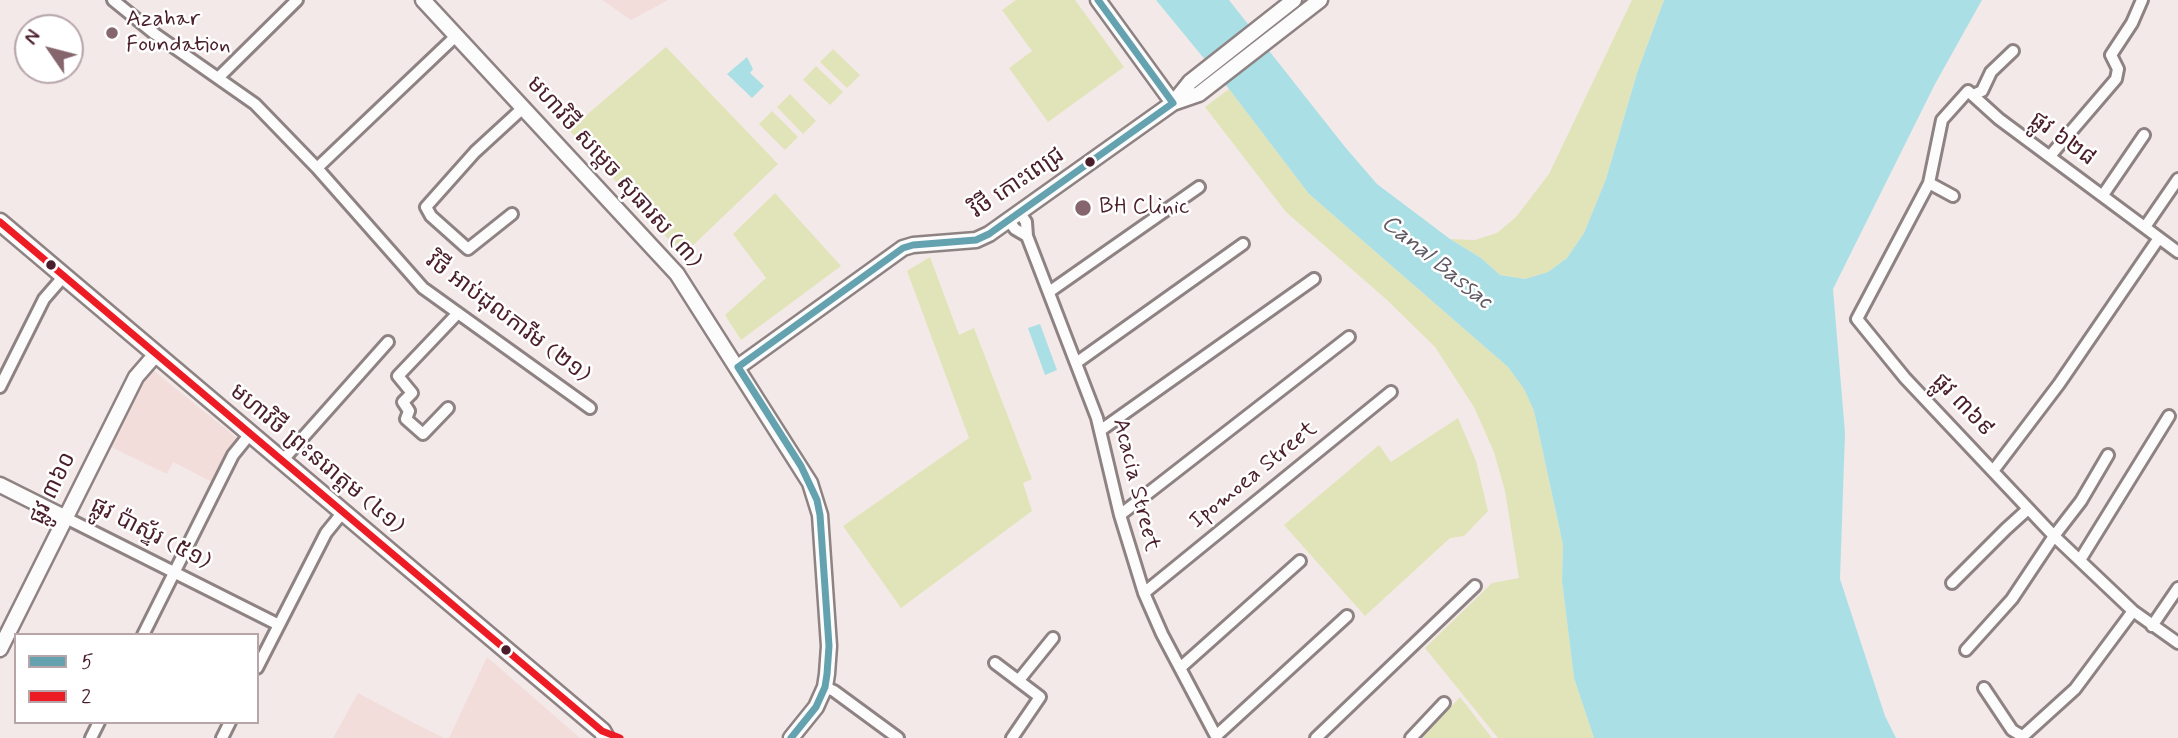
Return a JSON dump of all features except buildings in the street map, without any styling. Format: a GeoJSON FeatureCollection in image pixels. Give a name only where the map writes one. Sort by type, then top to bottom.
{"type":"FeatureCollection","features":[{"type":"Feature","properties":{"kind":"main road","name":"មហាវិថី សម្តេច សុធារស (៣)"},"geometry":{"type":"LineString","coordinates":[[423,0],[677,274],[801,466],[817,500],[820,515],[829,646],[825,687],[816,707],[791,738]]}},
{"type":"Feature","properties":{"kind":"main road"},"geometry":{"type":"LineString","coordinates":[[1098,0],[1173,103]]}},
{"type":"Feature","properties":{"kind":"main road","name":"វិថី កោះពេជ្រ"},"geometry":{"type":"LineString","coordinates":[[738,367],[903,248],[976,240],[1015,217],[1173,103],[1190,82],[1294,0]]}},
{"type":"Feature","properties":{"kind":"main road","name":"វិថី កោះពេជ្រ"},"geometry":{"type":"LineString","coordinates":[[1173,103],[1199,94],[1320,0]]}},
{"type":"Feature","properties":{"kind":"main road","name":"មហាវិថី ព្រះនរោត្តម (៤១)"},"geometry":{"type":"LineString","coordinates":[[0,222],[604,735],[620,738]]}},
{"type":"Feature","properties":{"kind":"main road","name":"ផ្លូវ ៣៦០"},"geometry":{"type":"LineString","coordinates":[[0,649],[136,377],[156,354]]}},
{"type":"Feature","properties":{"kind":"main road","name":"ផ្លូវ ប៉ាស្ទ័រ (៥១)"},"geometry":{"type":"LineString","coordinates":[[0,485],[65,518]]}},
{"type":"Feature","properties":{"kind":"street","name":"វិថី អាប់ដុលការីម (២១)"},"geometry":{"type":"LineString","coordinates":[[113,0],[155,34],[255,104],[317,168],[423,288],[590,408]]}},
{"type":"Feature","properties":{"kind":"street"},"geometry":{"type":"LineString","coordinates":[[218,78],[297,0]]}},
{"type":"Feature","properties":{"kind":"street"},"geometry":{"type":"LineString","coordinates":[[2050,156],[2116,79],[2118,69],[2111,55],[2132,23],[2142,0]]}},
{"type":"Feature","properties":{"kind":"street"},"geometry":{"type":"LineString","coordinates":[[317,168],[457,35]]}},
{"type":"Feature","properties":{"kind":"street"},"geometry":{"type":"LineString","coordinates":[[1973,95],[1982,91],[1991,72],[2013,51]]}},
{"type":"Feature","properties":{"kind":"street","name":"ផ្លូវ ៣៦៩"},"geometry":{"type":"LineString","coordinates":[[1973,95],[1968,91],[1942,120],[1929,183],[1857,319],[1905,378],[2054,536],[2133,611],[2178,643]]}},
{"type":"Feature","properties":{"kind":"street","name":"ផ្លូវ ៦២៨"},"geometry":{"type":"LineString","coordinates":[[1973,95],[1999,119],[2178,252]]}},
{"type":"Feature","properties":{"kind":"street"},"geometry":{"type":"LineString","coordinates":[[512,214],[468,249],[431,216],[426,207],[475,152],[524,107]]}},
{"type":"Feature","properties":{"kind":"street"},"geometry":{"type":"LineString","coordinates":[[2103,195],[2144,135]]}},
{"type":"Feature","properties":{"kind":"street"},"geometry":{"type":"LineString","coordinates":[[2145,227],[2178,179]]}},
{"type":"Feature","properties":{"kind":"street"},"geometry":{"type":"LineString","coordinates":[[1929,183],[1953,196]]}},
{"type":"Feature","properties":{"kind":"street"},"geometry":{"type":"LineString","coordinates":[[1049,292],[1199,187]]}},
{"type":"Feature","properties":{"kind":"street","name":"Acacia Street"},"geometry":{"type":"LineString","coordinates":[[1015,217],[1015,229],[1027,236],[1101,430],[1120,515],[1144,593],[1217,737]]}},
{"type":"Feature","properties":{"kind":"street"},"geometry":{"type":"LineString","coordinates":[[1993,471],[2059,384],[2159,238]]}},
{"type":"Feature","properties":{"kind":"street"},"geometry":{"type":"LineString","coordinates":[[1076,363],[1243,244]]}},
{"type":"Feature","properties":{"kind":"street"},"geometry":{"type":"LineString","coordinates":[[0,387],[44,299],[64,276]]}},
{"type":"Feature","properties":{"kind":"street"},"geometry":{"type":"LineString","coordinates":[[1101,430],[1314,279]]}},
{"type":"Feature","properties":{"kind":"street"},"geometry":{"type":"LineString","coordinates":[[448,408],[423,434],[406,419],[409,411],[404,402],[412,393],[398,376],[458,313]]}},
{"type":"Feature","properties":{"kind":"street"},"geometry":{"type":"LineString","coordinates":[[1120,515],[1349,337]]}},
{"type":"Feature","properties":{"kind":"street"},"geometry":{"type":"LineString","coordinates":[[282,461],[388,342]]}},
{"type":"Feature","properties":{"kind":"street","name":"Ipomoea Street"},"geometry":{"type":"LineString","coordinates":[[1144,593],[1391,392]]}},
{"type":"Feature","properties":{"kind":"street"},"geometry":{"type":"LineString","coordinates":[[2080,560],[2169,416]]}},
{"type":"Feature","properties":{"kind":"street"},"geometry":{"type":"LineString","coordinates":[[144,633],[233,455],[250,434]]}},
{"type":"Feature","properties":{"kind":"street"},"geometry":{"type":"LineString","coordinates":[[1966,650],[2012,599],[2081,501],[2108,455]]}},
{"type":"Feature","properties":{"kind":"street"},"geometry":{"type":"LineString","coordinates":[[1952,583],[2028,509]]}},
{"type":"Feature","properties":{"kind":"street"},"geometry":{"type":"LineString","coordinates":[[259,664],[326,533],[343,512]]}},
{"type":"Feature","properties":{"kind":"street","name":"ផ្លូវ ប៉ាស្ទ័រ (៥១)"},"geometry":{"type":"LineString","coordinates":[[65,518],[279,625]]}},
{"type":"Feature","properties":{"kind":"street"},"geometry":{"type":"LineString","coordinates":[[1180,668],[1300,561]]}},
{"type":"Feature","properties":{"kind":"street"},"geometry":{"type":"LineString","coordinates":[[1316,738],[1475,586]]}},
{"type":"Feature","properties":{"kind":"street"},"geometry":{"type":"LineString","coordinates":[[2152,626],[2178,588]]}},
{"type":"Feature","properties":{"kind":"street"},"geometry":{"type":"LineString","coordinates":[[1984,688],[2012,730],[2022,737],[2075,690],[2133,611]]}},
{"type":"Feature","properties":{"kind":"street"},"geometry":{"type":"LineString","coordinates":[[1217,737],[1347,616]]}},
{"type":"Feature","properties":{"kind":"street"},"geometry":{"type":"LineString","coordinates":[[1019,680],[1054,638]]}},
{"type":"Feature","properties":{"kind":"street"},"geometry":{"type":"LineString","coordinates":[[995,663],[1040,697],[1012,738]]}},
{"type":"Feature","properties":{"kind":"street"},"geometry":{"type":"LineString","coordinates":[[825,687],[898,738]]}},
{"type":"Feature","properties":{"kind":"street"},"geometry":{"type":"LineString","coordinates":[[1411,738],[1444,703]]}},
{"type":"Feature","properties":{"kind":"shaded area"},"geometry":{"type":"Polygon","coordinates":[[[602,0],[668,0],[631,20],[602,0]]]}},
{"type":"Feature","properties":{"kind":"shaded area"},"geometry":{"type":"Polygon","coordinates":[[[153,370],[237,438],[214,483],[173,462],[167,474],[111,447],[142,384],[153,370]]]}},
{"type":"Feature","properties":{"kind":"shaded area"},"geometry":{"type":"Polygon","coordinates":[[[487,657],[580,738],[449,738],[487,657]]]}},
{"type":"Feature","properties":{"kind":"shaded area"},"geometry":{"type":"Polygon","coordinates":[[[358,693],[418,725],[444,738],[333,738],[358,693]]]}},
{"type":"Feature","properties":{"kind":"green space"},"geometry":{"type":"Polygon","coordinates":[[[1016,0],[1075,0],[1124,67],[1048,122],[1009,68],[1032,51],[1002,10],[1016,0]]]}},
{"type":"Feature","properties":{"kind":"green space"},"geometry":{"type":"Polygon","coordinates":[[[1632,0],[1664,0],[1637,73],[1606,179],[1584,233],[1567,258],[1548,272],[1525,279],[1500,275],[1481,258],[1450,239],[1475,240],[1497,233],[1516,217],[1549,174],[1632,0]]]}},
{"type":"Feature","properties":{"kind":"green space"},"geometry":{"type":"Polygon","coordinates":[[[666,47],[778,164],[683,255],[569,130],[666,47]]]}},
{"type":"Feature","properties":{"kind":"green space"},"geometry":{"type":"Polygon","coordinates":[[[833,49],[860,75],[847,88],[820,62],[833,49]]]}},
{"type":"Feature","properties":{"kind":"green space"},"geometry":{"type":"Polygon","coordinates":[[[816,66],[843,92],[830,105],[803,80],[816,66]]]}},
{"type":"Feature","properties":{"kind":"green space"},"geometry":{"type":"Polygon","coordinates":[[[1229,89],[1309,194],[1508,367],[1524,389],[1534,411],[1563,545],[1562,581],[1574,678],[1594,738],[1498,738],[1425,648],[1492,583],[1519,578],[1505,491],[1494,452],[1474,407],[1435,347],[1387,300],[1286,212],[1205,107],[1229,89]]]}},
{"type":"Feature","properties":{"kind":"green space"},"geometry":{"type":"Polygon","coordinates":[[[790,94],[816,121],[803,134],[777,107],[790,94]]]}},
{"type":"Feature","properties":{"kind":"green space"},"geometry":{"type":"Polygon","coordinates":[[[772,111],[798,137],[785,150],[759,124],[772,111]]]}},
{"type":"Feature","properties":{"kind":"green space"},"geometry":{"type":"Polygon","coordinates":[[[775,193],[841,266],[741,340],[725,315],[766,278],[733,234],[775,193]]]}},
{"type":"Feature","properties":{"kind":"green space"},"geometry":{"type":"Polygon","coordinates":[[[930,257],[959,335],[974,328],[1032,479],[1023,483],[1032,511],[901,608],[843,526],[969,438],[907,271],[930,257]]]}},
{"type":"Feature","properties":{"kind":"green space"},"geometry":{"type":"Polygon","coordinates":[[[1458,418],[1476,461],[1488,511],[1464,536],[1450,538],[1365,616],[1284,525],[1379,445],[1391,462],[1458,418]]]}},
{"type":"Feature","properties":{"kind":"green space"},"geometry":{"type":"Polygon","coordinates":[[[1460,697],[1492,738],[1424,738],[1423,737],[1460,697]]]}},
{"type":"Feature","properties":{"kind":"water","name":"Canal Bassac"},"geometry":{"type":"Polygon","coordinates":[[[1156,0],[1229,0],[1377,184],[1450,239],[1481,258],[1500,275],[1525,279],[1548,272],[1567,258],[1584,233],[1606,179],[1637,73],[1664,0],[1982,0],[1935,84],[1833,289],[1845,433],[1840,579],[1885,716],[1896,738],[1594,738],[1574,678],[1562,581],[1563,545],[1534,411],[1524,389],[1508,367],[1309,194],[1229,89],[1156,0]]]}},
{"type":"Feature","properties":{"kind":"water"},"geometry":{"type":"Polygon","coordinates":[[[747,57],[753,69],[750,73],[764,86],[752,98],[727,74],[747,57]]]}},
{"type":"Feature","properties":{"kind":"water"},"geometry":{"type":"Polygon","coordinates":[[[1040,324],[1057,370],[1045,375],[1028,328],[1040,324]]]}},
{"type":"Feature","properties":{"kind":"transit line","name":"5"},"geometry":{"type":"LineString","coordinates":[[1098,0],[1173,103]]}},
{"type":"Feature","properties":{"kind":"transit line","name":"5"},"geometry":{"type":"LineString","coordinates":[[738,367],[903,248],[976,240],[989,234],[1173,103]]}},
{"type":"Feature","properties":{"kind":"transit line","name":"2"},"geometry":{"type":"LineString","coordinates":[[0,222],[602,731],[620,738]]}},
{"type":"Feature","properties":{"kind":"transit line","name":"5"},"geometry":{"type":"LineString","coordinates":[[738,367],[801,466],[817,500],[820,515],[829,646],[827,674],[825,687],[816,707],[791,738]]}},
{"type":"Feature","properties":{"kind":"place","name":"Azahar Foundation"},"geometry":{"type":"Point","coordinates":[112,33]}},
{"type":"Feature","properties":{"kind":"place","name":"BH Clinic"},"geometry":{"type":"Point","coordinates":[1083,208]}}]}
